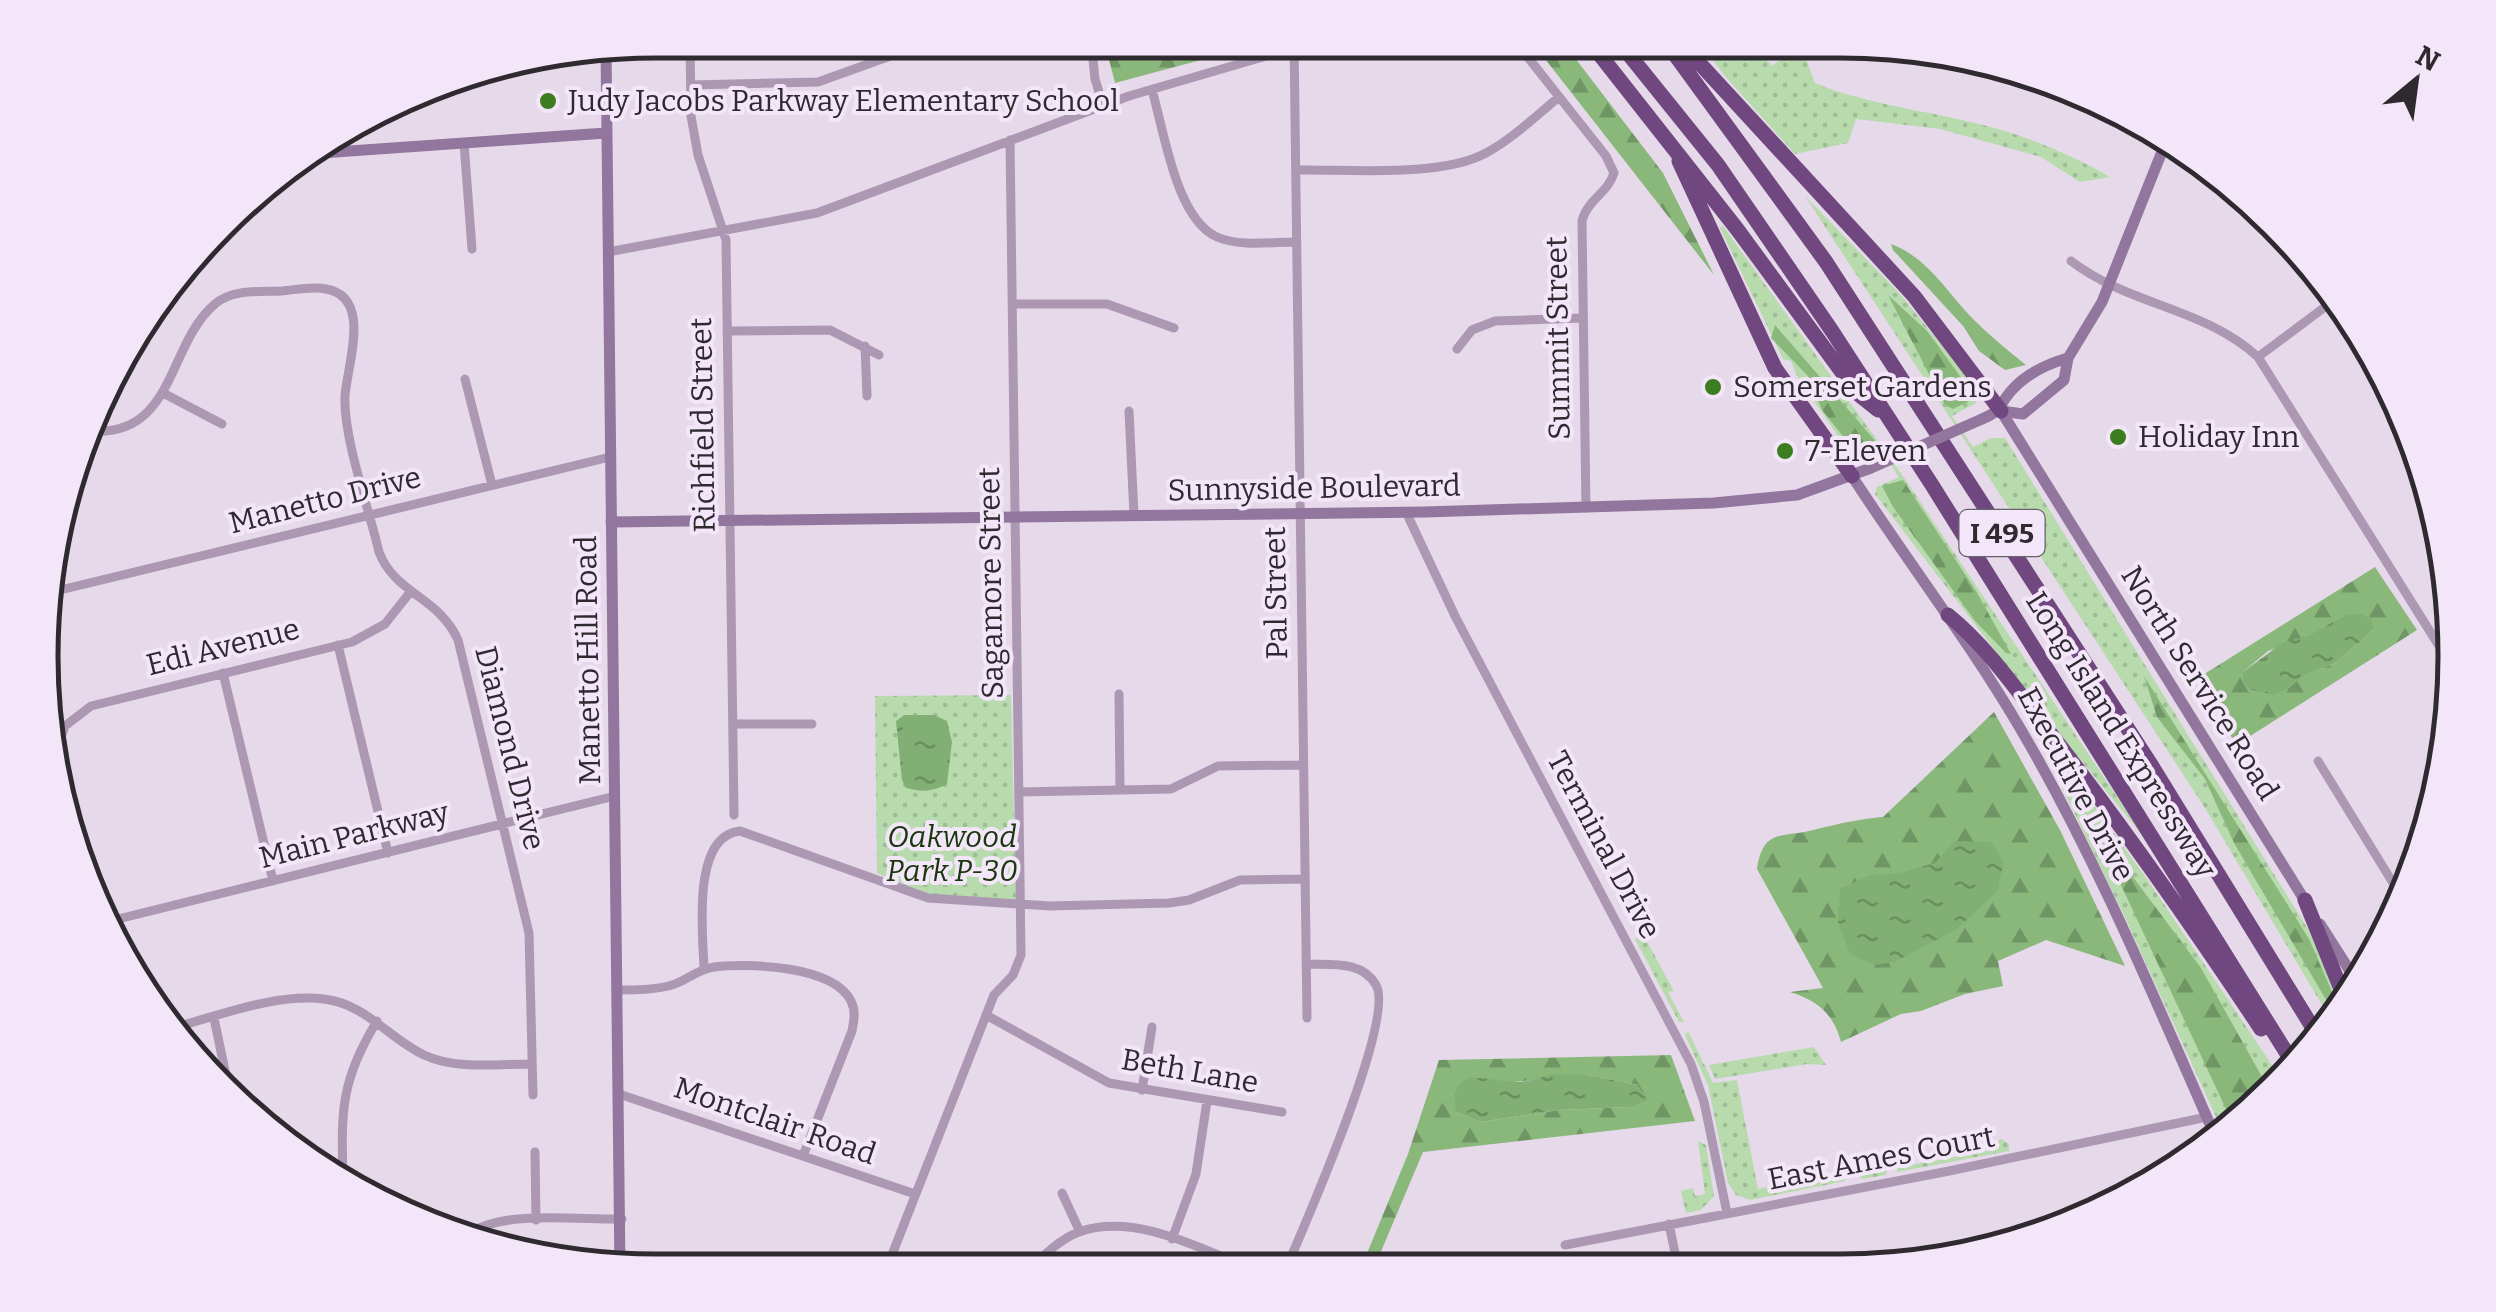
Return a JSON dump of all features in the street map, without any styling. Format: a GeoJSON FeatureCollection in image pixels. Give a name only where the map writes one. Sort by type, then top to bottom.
{"type":"FeatureCollection","features":[{"type":"Feature","properties":{"kind":"highway"},"geometry":{"type":"LineString","coordinates":[[1603,58],[1858,394],[1889,419]]}},
{"type":"Feature","properties":{"kind":"highway","name":"Long Island Expressway"},"geometry":{"type":"LineString","coordinates":[[1632,58],[1718,166],[1889,419],[2287,1054]]}},
{"type":"Feature","properties":{"kind":"highway","name":"Long Island Expressway"},"geometry":{"type":"LineString","coordinates":[[1678,58],[1836,279],[2150,762],[2311,1025]]}},
{"type":"Feature","properties":{"kind":"highway"},"geometry":{"type":"LineString","coordinates":[[1694,58],[1914,296],[2000,411]]}},
{"type":"Feature","properties":{"kind":"highway"},"geometry":{"type":"LineString","coordinates":[[1674,148],[1686,182],[1775,368],[1852,476]]}},
{"type":"Feature","properties":{"kind":"highway"},"geometry":{"type":"LineString","coordinates":[[1948,615],[1979,640],[2171,894],[2266,1036],[2285,1056]]}},
{"type":"Feature","properties":{"kind":"highway"},"geometry":{"type":"LineString","coordinates":[[2305,900],[2340,986]]}},
{"type":"Feature","properties":{"kind":"main road","name":"Manetto Hill Road"},"geometry":{"type":"LineString","coordinates":[[606,60],[621,1253]]}},
{"type":"Feature","properties":{"kind":"main road"},"geometry":{"type":"LineString","coordinates":[[333,152],[606,133]]}},
{"type":"Feature","properties":{"kind":"main road","name":"Sunnyside Boulevard"},"geometry":{"type":"LineString","coordinates":[[611,522],[1586,508],[1797,495],[1852,476],[2000,411],[2023,414],[2064,380],[2068,358],[2086,333],[2110,284],[2162,152]]}},
{"type":"Feature","properties":{"kind":"main road","name":"Sunnyside Boulevard"},"geometry":{"type":"LineString","coordinates":[[2000,411],[2011,392],[2046,364],[2068,358]]}},
{"type":"Feature","properties":{"kind":"main road","name":"North Service Road"},"geometry":{"type":"LineString","coordinates":[[2000,411],[2349,970]]}},
{"type":"Feature","properties":{"kind":"main road","name":"Executive Drive"},"geometry":{"type":"LineString","coordinates":[[1852,476],[2021,729],[2078,834],[2211,1126]]}},
{"type":"Feature","properties":{"kind":"street","name":"Richfield Street"},"geometry":{"type":"LineString","coordinates":[[690,58],[698,155],[724,228],[734,815]]}},
{"type":"Feature","properties":{"kind":"street"},"geometry":{"type":"LineString","coordinates":[[691,85],[818,82],[885,58]]}},
{"type":"Feature","properties":{"kind":"street"},"geometry":{"type":"LineString","coordinates":[[1093,58],[1103,105]]}},
{"type":"Feature","properties":{"kind":"street"},"geometry":{"type":"LineString","coordinates":[[608,252],[816,213],[1103,105],[1251,58]]}},
{"type":"Feature","properties":{"kind":"street","name":"Pal Street"},"geometry":{"type":"LineString","coordinates":[[1294,58],[1307,1018]]}},
{"type":"Feature","properties":{"kind":"street"},"geometry":{"type":"LineString","coordinates":[[1296,170],[1430,168],[1463,163],[1502,142],[1560,97],[1529,58]]}},
{"type":"Feature","properties":{"kind":"street"},"geometry":{"type":"LineString","coordinates":[[1152,90],[1186,204],[1199,226],[1231,241],[1296,242]]}},
{"type":"Feature","properties":{"kind":"street","name":"Summit Street"},"geometry":{"type":"LineString","coordinates":[[1560,97],[1606,156],[1613,180],[1591,201],[1582,221],[1586,508]]}},
{"type":"Feature","properties":{"kind":"street","name":"Sagamore Street"},"geometry":{"type":"LineString","coordinates":[[892,1254],[994,995],[1018,964],[1010,140]]}},
{"type":"Feature","properties":{"kind":"street"},"geometry":{"type":"LineString","coordinates":[[464,144],[472,249]]}},
{"type":"Feature","properties":{"kind":"street"},"geometry":{"type":"LineString","coordinates":[[2072,260],[2110,284],[2218,327],[2258,357],[2438,645]]}},
{"type":"Feature","properties":{"kind":"street","name":"Diamond Drive"},"geometry":{"type":"LineString","coordinates":[[102,431],[116,430],[143,417],[163,393],[205,312],[219,299],[241,293],[313,288],[335,292],[349,304],[355,318],[345,407],[386,570],[442,614],[458,640],[504,824],[529,933],[533,1095]]}},
{"type":"Feature","properties":{"kind":"street"},"geometry":{"type":"LineString","coordinates":[[1012,304],[1107,304],[1174,328]]}},
{"type":"Feature","properties":{"kind":"street"},"geometry":{"type":"LineString","coordinates":[[2258,357],[2326,306]]}},
{"type":"Feature","properties":{"kind":"street"},"geometry":{"type":"LineString","coordinates":[[1457,349],[1472,330],[1495,321],[1582,318]]}},
{"type":"Feature","properties":{"kind":"street"},"geometry":{"type":"LineString","coordinates":[[727,331],[830,330],[880,355]]}},
{"type":"Feature","properties":{"kind":"street"},"geometry":{"type":"LineString","coordinates":[[865,346],[868,396]]}},
{"type":"Feature","properties":{"kind":"street"},"geometry":{"type":"LineString","coordinates":[[465,379],[492,485]]}},
{"type":"Feature","properties":{"kind":"street"},"geometry":{"type":"LineString","coordinates":[[163,393],[222,424]]}},
{"type":"Feature","properties":{"kind":"street"},"geometry":{"type":"LineString","coordinates":[[1129,411],[1134,515]]}},
{"type":"Feature","properties":{"kind":"street","name":"Manetto Drive"},"geometry":{"type":"LineString","coordinates":[[62,590],[610,456]]}},
{"type":"Feature","properties":{"kind":"street","name":"Terminal Drive"},"geometry":{"type":"LineString","coordinates":[[1406,512],[1456,618],[1691,1064],[1704,1102],[1727,1213]]}},
{"type":"Feature","properties":{"kind":"street","name":"Edi Avenue"},"geometry":{"type":"LineString","coordinates":[[63,732],[65,726],[91,706],[352,642],[385,624],[411,591]]}},
{"type":"Feature","properties":{"kind":"street"},"geometry":{"type":"LineString","coordinates":[[338,644],[388,853]]}},
{"type":"Feature","properties":{"kind":"street"},"geometry":{"type":"LineString","coordinates":[[222,673],[273,881]]}},
{"type":"Feature","properties":{"kind":"street"},"geometry":{"type":"LineString","coordinates":[[1118,694],[1120,790]]}},
{"type":"Feature","properties":{"kind":"street"},"geometry":{"type":"LineString","coordinates":[[733,724],[812,724]]}},
{"type":"Feature","properties":{"kind":"street"},"geometry":{"type":"LineString","coordinates":[[2318,760],[2393,884]]}},
{"type":"Feature","properties":{"kind":"street"},"geometry":{"type":"LineString","coordinates":[[1018,792],[1171,789],[1218,766],[1303,765]]}},
{"type":"Feature","properties":{"kind":"street","name":"Main Parkway"},"geometry":{"type":"LineString","coordinates":[[118,919],[615,796]]}},
{"type":"Feature","properties":{"kind":"street"},"geometry":{"type":"LineString","coordinates":[[704,968],[705,872],[726,834],[740,831],[928,898],[1020,904],[1169,904],[1240,880],[1305,879]]}},
{"type":"Feature","properties":{"kind":"street"},"geometry":{"type":"LineString","coordinates":[[1292,1254],[1346,1122],[1380,1004],[1379,991],[1366,972],[1343,965],[1306,964]]}},
{"type":"Feature","properties":{"kind":"street"},"geometry":{"type":"LineString","coordinates":[[618,990],[663,987],[704,968],[769,966],[830,982],[850,1000],[854,1014],[852,1031],[803,1156]]}},
{"type":"Feature","properties":{"kind":"street"},"geometry":{"type":"LineString","coordinates":[[185,1025],[305,998],[344,1003],[378,1022],[400,1042],[437,1060],[532,1064]]}},
{"type":"Feature","properties":{"kind":"street","name":"Beth Lane"},"geometry":{"type":"LineString","coordinates":[[986,1016],[1109,1084],[1282,1112]]}},
{"type":"Feature","properties":{"kind":"street"},"geometry":{"type":"LineString","coordinates":[[214,1018],[225,1071]]}},
{"type":"Feature","properties":{"kind":"street"},"geometry":{"type":"LineString","coordinates":[[343,1166],[345,1090],[353,1064],[378,1022]]}},
{"type":"Feature","properties":{"kind":"street"},"geometry":{"type":"LineString","coordinates":[[1142,1090],[1152,1027]]}},
{"type":"Feature","properties":{"kind":"street","name":"Montclair Road"},"geometry":{"type":"LineString","coordinates":[[620,1094],[916,1194]]}},
{"type":"Feature","properties":{"kind":"street"},"geometry":{"type":"LineString","coordinates":[[1172,1239],[1196,1174],[1207,1101]]}},
{"type":"Feature","properties":{"kind":"street","name":"East Ames Court"},"geometry":{"type":"LineString","coordinates":[[1565,1245],[2207,1117]]}},
{"type":"Feature","properties":{"kind":"street"},"geometry":{"type":"LineString","coordinates":[[535,1152],[536,1220]]}},
{"type":"Feature","properties":{"kind":"street"},"geometry":{"type":"LineString","coordinates":[[1062,1192],[1080,1232]]}},
{"type":"Feature","properties":{"kind":"street"},"geometry":{"type":"LineString","coordinates":[[481,1228],[494,1222],[622,1219]]}},
{"type":"Feature","properties":{"kind":"street"},"geometry":{"type":"LineString","coordinates":[[1670,1224],[1675,1254]]}},
{"type":"Feature","properties":{"kind":"street"},"geometry":{"type":"LineString","coordinates":[[1046,1254],[1080,1232],[1121,1226],[1148,1230],[1212,1254]]}},
{"type":"Feature","properties":{"kind":"green space"},"geometry":{"type":"Polygon","coordinates":[[[1109,58],[1208,58],[1115,83],[1109,58]]]}},
{"type":"Feature","properties":{"kind":"green space"},"geometry":{"type":"Polygon","coordinates":[[[1544,58],[1575,58],[1663,173],[1714,275],[1544,58]]]}},
{"type":"Feature","properties":{"kind":"green space"},"geometry":{"type":"Polygon","coordinates":[[[1712,58],[1765,58],[1772,66],[1780,60],[1806,59],[1815,83],[1833,90],[2004,131],[2058,151],[2110,177],[2080,182],[2041,157],[1940,129],[1856,119],[1848,143],[1795,154],[1712,58]]]}},
{"type":"Feature","properties":{"kind":"green space"},"geometry":{"type":"Polygon","coordinates":[[[1805,196],[1901,295],[1977,390],[1976,403],[1952,416],[1973,447],[1991,438],[2005,438],[2309,931],[2337,990],[2324,1008],[2205,808],[1805,196]]]}},
{"type":"Feature","properties":{"kind":"green space"},"geometry":{"type":"Polygon","coordinates":[[[1723,226],[1905,479],[2143,836],[1875,494],[1877,487],[1899,477],[1878,446],[1860,454],[1848,450],[1798,378],[1791,361],[1783,359],[1720,228],[1723,226]]]}},
{"type":"Feature","properties":{"kind":"green space"},"geometry":{"type":"Polygon","coordinates":[[[1891,244],[1926,266],[1972,318],[2026,365],[2005,370],[1979,351],[1964,327],[1891,244]]]}},
{"type":"Feature","properties":{"kind":"green space"},"geometry":{"type":"Polygon","coordinates":[[[1888,295],[1927,331],[1976,398],[1953,409],[1945,405],[1888,295]]]}},
{"type":"Feature","properties":{"kind":"green space"},"geometry":{"type":"Polygon","coordinates":[[[1775,325],[1878,444],[1853,449],[1822,410],[1808,376],[1771,338],[1775,325]]]}},
{"type":"Feature","properties":{"kind":"green space"},"geometry":{"type":"Polygon","coordinates":[[[1903,480],[1976,591],[2011,654],[1975,621],[1893,507],[1882,486],[1903,480]]]}},
{"type":"Feature","properties":{"kind":"green space"},"geometry":{"type":"Polygon","coordinates":[[[2375,567],[2417,630],[2236,745],[2198,678],[2375,567]],[[2345,615],[2311,635],[2268,651],[2243,672],[2289,688],[2303,675],[2335,663],[2373,630],[2345,615]]]}},
{"type":"Feature","properties":{"kind":"green space"},"geometry":{"type":"Polygon","coordinates":[[[2144,676],[2309,939],[2333,995],[2328,1003],[2234,843],[2205,779],[2157,717],[2144,676]]]}},
{"type":"Feature","properties":{"kind":"green space","name":"Oakwood Park P-30"},"geometry":{"type":"Polygon","coordinates":[[[1011,695],[1016,900],[929,896],[877,873],[875,696],[1011,695]]]}},
{"type":"Feature","properties":{"kind":"green space"},"geometry":{"type":"Polygon","coordinates":[[[1994,712],[2061,832],[2125,966],[2046,940],[1998,961],[2003,986],[1901,1014],[1841,1042],[1823,1009],[1790,992],[1823,988],[1757,869],[1764,847],[1783,835],[1883,817],[1994,712]]]}},
{"type":"Feature","properties":{"kind":"green space"},"geometry":{"type":"Polygon","coordinates":[[[2037,736],[2065,765],[2149,882],[2274,1068],[2218,1120],[2037,736]]]}},
{"type":"Feature","properties":{"kind":"green space"},"geometry":{"type":"Polygon","coordinates":[[[2115,853],[2201,968],[2263,1079],[2227,1112],[2121,885],[2115,853]]]}},
{"type":"Feature","properties":{"kind":"green space"},"geometry":{"type":"Polygon","coordinates":[[[1652,934],[1645,938],[1674,991],[1668,992],[1684,1022],[1679,1022],[1635,939],[1652,934]]]}},
{"type":"Feature","properties":{"kind":"green space"},"geometry":{"type":"Polygon","coordinates":[[[1688,1031],[1713,1083],[1737,1080],[1758,1189],[1845,1173],[1845,1181],[1750,1200],[1736,1195],[1728,1183],[1708,1085],[1685,1035],[1688,1031]]]}},
{"type":"Feature","properties":{"kind":"green space"},"geometry":{"type":"Polygon","coordinates":[[[1814,1047],[1826,1065],[1807,1064],[1715,1079],[1709,1065],[1814,1047]]]}},
{"type":"Feature","properties":{"kind":"green space"},"geometry":{"type":"Polygon","coordinates":[[[1671,1055],[1695,1121],[1423,1152],[1380,1254],[1367,1254],[1408,1154],[1439,1060],[1671,1055]],[[1587,1075],[1514,1082],[1456,1112],[1480,1122],[1559,1110],[1630,1107],[1638,1085],[1587,1075]]]}},
{"type":"Feature","properties":{"kind":"green space"},"geometry":{"type":"Polygon","coordinates":[[[2001,1139],[2009,1144],[2009,1151],[1897,1172],[1898,1164],[1906,1157],[1911,1165],[1998,1149],[2001,1139]]]}},
{"type":"Feature","properties":{"kind":"green space"},"geometry":{"type":"Polygon","coordinates":[[[1698,1141],[1706,1145],[1714,1196],[1701,1210],[1686,1213],[1681,1191],[1693,1188],[1695,1196],[1705,1194],[1698,1141]]]}},
{"type":"Feature","properties":{"kind":"green space"},"geometry":{"type":"Polygon","coordinates":[[[1902,1147],[1890,1157],[1886,1175],[1861,1179],[1858,1156],[1902,1147]]]}},
{"type":"Feature","properties":{"kind":"water"},"geometry":{"type":"Polygon","coordinates":[[[2362,614],[2372,620],[2373,630],[2335,663],[2304,675],[2274,695],[2249,689],[2243,681],[2243,672],[2282,643],[2310,635],[2345,615],[2362,614]]]}},
{"type":"Feature","properties":{"kind":"water"},"geometry":{"type":"Polygon","coordinates":[[[904,715],[934,715],[947,721],[952,742],[947,784],[927,790],[906,788],[896,721],[904,715]]]}},
{"type":"Feature","properties":{"kind":"water"},"geometry":{"type":"Polygon","coordinates":[[[1955,841],[1991,842],[2004,862],[1997,891],[1957,929],[1894,962],[1875,965],[1850,954],[1838,922],[1840,889],[1868,876],[1935,863],[1955,841]]]}},
{"type":"Feature","properties":{"kind":"water"},"geometry":{"type":"Polygon","coordinates":[[[1556,1074],[1587,1075],[1638,1085],[1647,1100],[1630,1107],[1559,1110],[1480,1122],[1456,1112],[1455,1096],[1464,1081],[1482,1078],[1522,1082],[1556,1074]]]}},
{"type":"Feature","properties":{"kind":"place","name":"Judy Jacobs Parkway Elementary School"},"geometry":{"type":"Point","coordinates":[548,101]}},
{"type":"Feature","properties":{"kind":"place","name":"Somerset Gardens"},"geometry":{"type":"Point","coordinates":[1713,387]}},
{"type":"Feature","properties":{"kind":"place","name":"Holiday Inn"},"geometry":{"type":"Point","coordinates":[2118,437]}},
{"type":"Feature","properties":{"kind":"place","name":"7-Eleven"},"geometry":{"type":"Point","coordinates":[1785,451]}}]}
